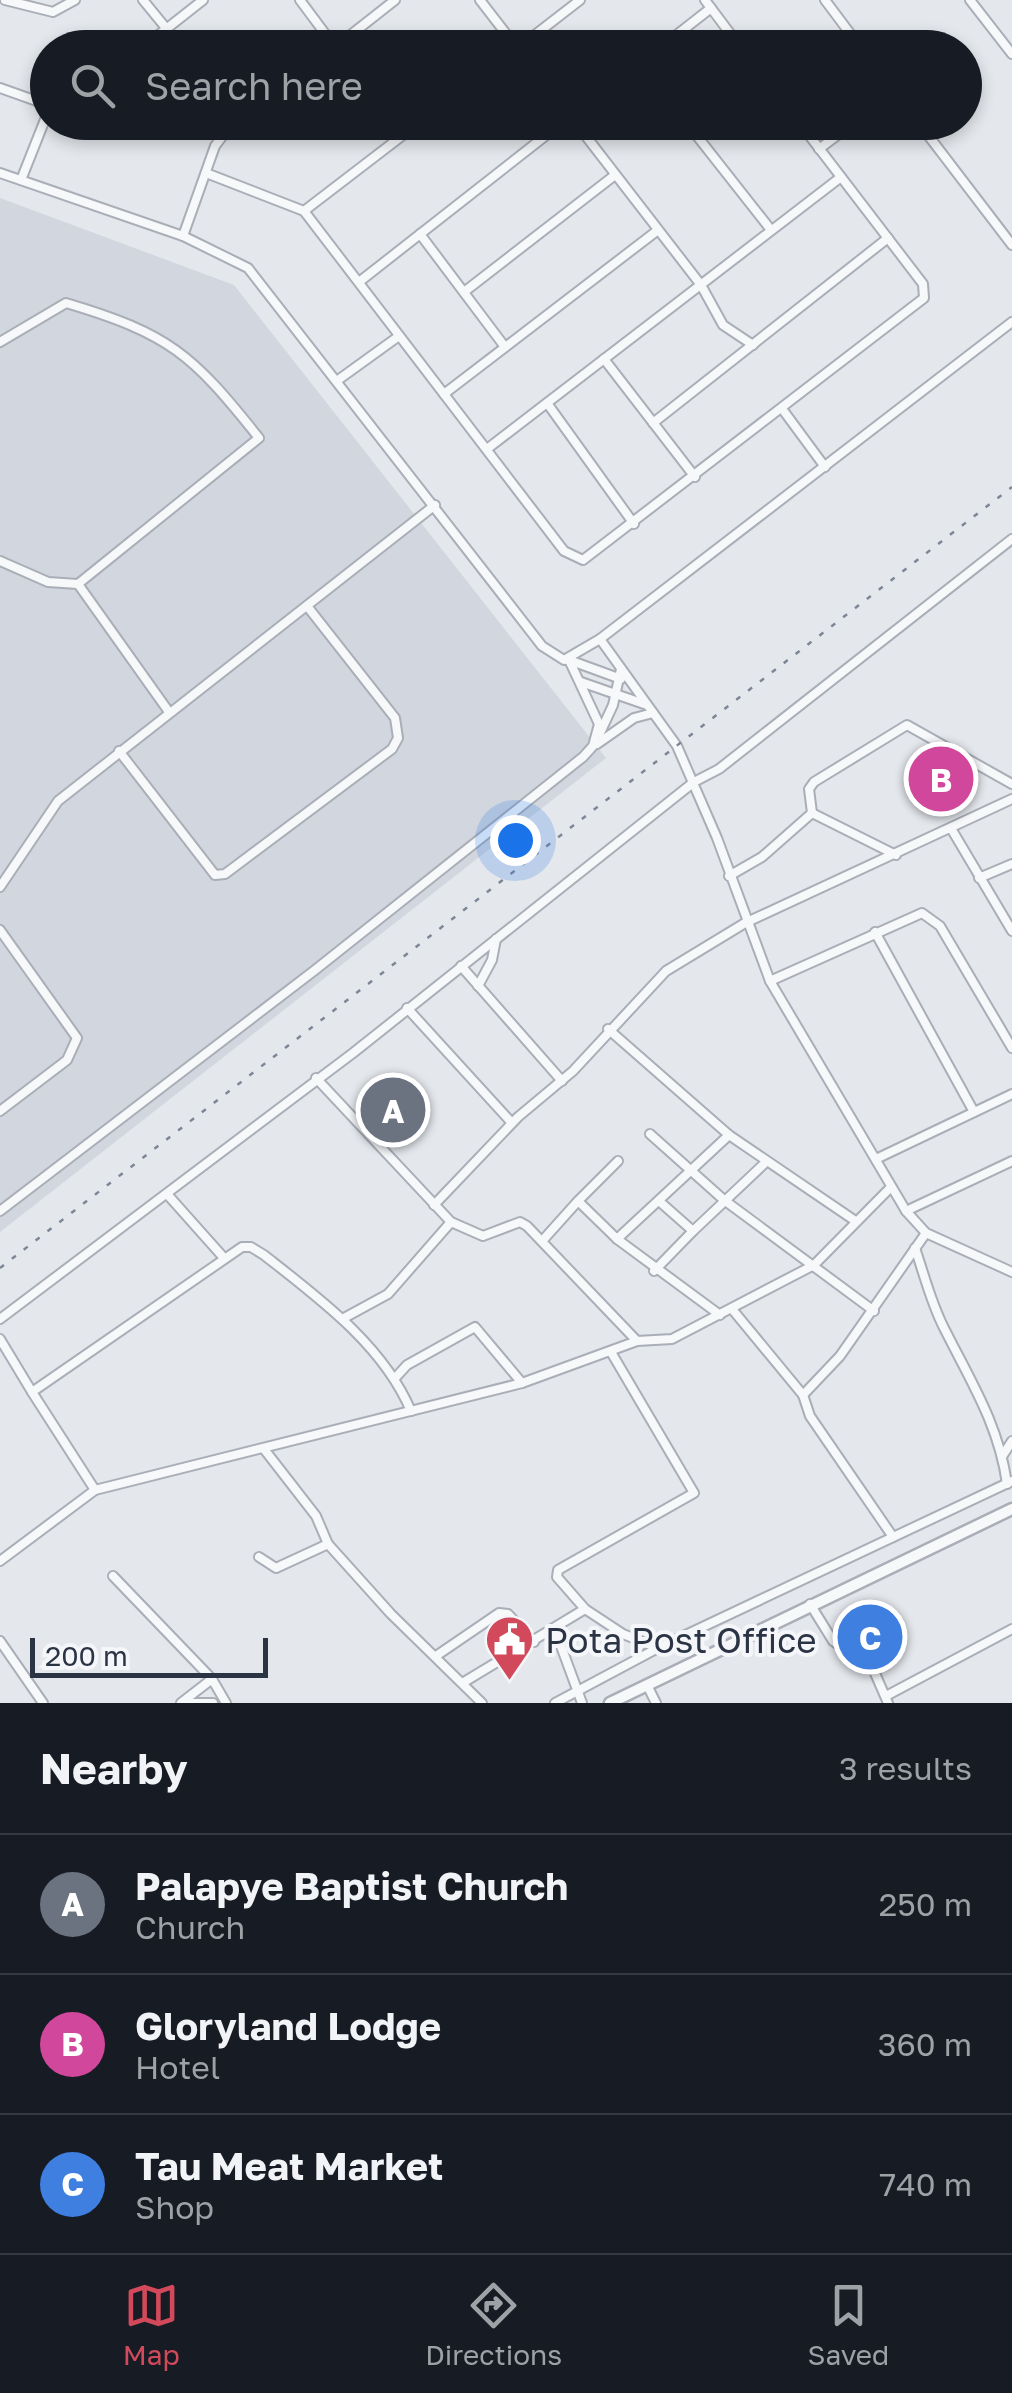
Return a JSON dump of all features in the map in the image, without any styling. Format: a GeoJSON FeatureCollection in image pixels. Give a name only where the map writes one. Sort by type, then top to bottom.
{"type":"FeatureCollection","features":[{"type":"Feature","properties":{"kind":"street"},"geometry":{"type":"LineString","coordinates":[[5,0],[53,12],[74,0]]}},
{"type":"Feature","properties":{"kind":"street"},"geometry":{"type":"LineString","coordinates":[[144,0],[166,28]]}},
{"type":"Feature","properties":{"kind":"street"},"geometry":{"type":"LineString","coordinates":[[164,30],[203,0]]}},
{"type":"Feature","properties":{"kind":"street"},"geometry":{"type":"LineString","coordinates":[[300,0],[322,30]]}},
{"type":"Feature","properties":{"kind":"street"},"geometry":{"type":"LineString","coordinates":[[356,30],[394,0]]}},
{"type":"Feature","properties":{"kind":"street"},"geometry":{"type":"LineString","coordinates":[[480,0],[504,30]]}},
{"type":"Feature","properties":{"kind":"street"},"geometry":{"type":"LineString","coordinates":[[541,30],[580,0]]}},
{"type":"Feature","properties":{"kind":"street"},"geometry":{"type":"LineString","coordinates":[[838,0],[827,3],[847,30]]}},
{"type":"Feature","properties":{"kind":"street"},"geometry":{"type":"LineString","coordinates":[[970,0],[1012,54]]}},
{"type":"Feature","properties":{"kind":"street"},"geometry":{"type":"LineString","coordinates":[[680,30],[708,4],[728,30]]}},
{"type":"Feature","properties":{"kind":"street"},"geometry":{"type":"LineString","coordinates":[[0,88],[30,100]]}},
{"type":"Feature","properties":{"kind":"street"},"geometry":{"type":"LineString","coordinates":[[22,180],[36,140]]}},
{"type":"Feature","properties":{"kind":"street"},"geometry":{"type":"LineString","coordinates":[[183,236],[220,140]]}},
{"type":"Feature","properties":{"kind":"street"},"geometry":{"type":"LineString","coordinates":[[304,210],[396,140]]}},
{"type":"Feature","properties":{"kind":"street"},"geometry":{"type":"LineString","coordinates":[[358,282],[541,140]]}},
{"type":"Feature","properties":{"kind":"street"},"geometry":{"type":"LineString","coordinates":[[589,140],[701,284],[724,325],[753,345]]}},
{"type":"Feature","properties":{"kind":"street"},"geometry":{"type":"LineString","coordinates":[[700,140],[771,230]]}},
{"type":"Feature","properties":{"kind":"street"},"geometry":{"type":"LineString","coordinates":[[206,173],[304,210],[571,557],[592,556],[922,302],[923,284],[812,140]]}},
{"type":"Feature","properties":{"kind":"street"},"geometry":{"type":"LineString","coordinates":[[819,149],[831,140]]}},
{"type":"Feature","properties":{"kind":"street"},"geometry":{"type":"LineString","coordinates":[[932,140],[1010,238]]}},
{"type":"Feature","properties":{"kind":"street"},"geometry":{"type":"LineString","coordinates":[[0,173],[183,236],[248,268],[548,653],[620,674]]}},
{"type":"Feature","properties":{"kind":"street"},"geometry":{"type":"LineString","coordinates":[[464,292],[615,175]]}},
{"type":"Feature","properties":{"kind":"street"},"geometry":{"type":"LineString","coordinates":[[486,450],[840,177]]}},
{"type":"Feature","properties":{"kind":"street"},"geometry":{"type":"LineString","coordinates":[[444,394],[658,230]]}},
{"type":"Feature","properties":{"kind":"street"},"geometry":{"type":"LineString","coordinates":[[420,234],[505,347]]}},
{"type":"Feature","properties":{"kind":"street"},"geometry":{"type":"LineString","coordinates":[[653,423],[888,238]]}},
{"type":"Feature","properties":{"kind":"street"},"geometry":{"type":"LineString","coordinates":[[0,342],[66,303],[116,318],[162,338],[208,373],[259,438],[78,584],[48,582],[0,561]]}},
{"type":"Feature","properties":{"kind":"street"},"geometry":{"type":"LineString","coordinates":[[569,660],[1012,322]]}},
{"type":"Feature","properties":{"kind":"street"},"geometry":{"type":"LineString","coordinates":[[338,380],[400,336]]}},
{"type":"Feature","properties":{"kind":"street"},"geometry":{"type":"LineString","coordinates":[[604,359],[695,477]]}},
{"type":"Feature","properties":{"kind":"street"},"geometry":{"type":"LineString","coordinates":[[547,403],[634,524]]}},
{"type":"Feature","properties":{"kind":"street"},"geometry":{"type":"LineString","coordinates":[[783,410],[825,467]]}},
{"type":"Feature","properties":{"kind":"street"},"geometry":{"type":"LineString","coordinates":[[0,888],[51,808],[119,750],[434,504]]}},
{"type":"Feature","properties":{"kind":"street"},"geometry":{"type":"LineString","coordinates":[[0,1319],[168,1194],[195,1168],[407,1008],[694,782],[733,758],[1012,538]]}},
{"type":"Feature","properties":{"kind":"street"},"geometry":{"type":"LineString","coordinates":[[78,584],[169,712]]}},
{"type":"Feature","properties":{"kind":"street"},"geometry":{"type":"LineString","coordinates":[[119,750],[215,875],[224,874],[392,749],[398,738],[395,718],[306,606]]}},
{"type":"Feature","properties":{"kind":"street"},"geometry":{"type":"LineString","coordinates":[[600,639],[620,674],[650,709],[694,782],[770,981],[906,1211],[926,1232],[1012,1272]]}},
{"type":"Feature","properties":{"kind":"street"},"geometry":{"type":"LineString","coordinates":[[569,660],[592,700],[599,724],[595,742]]}},
{"type":"Feature","properties":{"kind":"street"},"geometry":{"type":"LineString","coordinates":[[595,742],[616,694],[620,674]]}},
{"type":"Feature","properties":{"kind":"street"},"geometry":{"type":"LineString","coordinates":[[579,681],[650,709]]}},
{"type":"Feature","properties":{"kind":"street"},"geometry":{"type":"LineString","coordinates":[[0,1211],[546,790],[595,742],[650,709]]}},
{"type":"Feature","properties":{"kind":"street"},"geometry":{"type":"LineString","coordinates":[[812,813],[809,789],[814,782],[907,725],[1012,784]]}},
{"type":"Feature","properties":{"kind":"street"},"geometry":{"type":"LineString","coordinates":[[434,1205],[512,1124],[562,1082],[666,971],[745,923],[1012,799]]}},
{"type":"Feature","properties":{"kind":"street"},"geometry":{"type":"LineString","coordinates":[[729,876],[762,857],[812,813]]}},
{"type":"Feature","properties":{"kind":"street"},"geometry":{"type":"LineString","coordinates":[[812,813],[896,855]]}},
{"type":"Feature","properties":{"kind":"street"},"geometry":{"type":"LineString","coordinates":[[952,830],[1012,931]]}},
{"type":"Feature","properties":{"kind":"street"},"geometry":{"type":"LineString","coordinates":[[979,878],[1012,864]]}},
{"type":"Feature","properties":{"kind":"street"},"geometry":{"type":"LineString","coordinates":[[770,981],[909,917],[932,916],[1012,1048]]}},
{"type":"Feature","properties":{"kind":"street"},"geometry":{"type":"LineString","coordinates":[[0,930],[76,1038],[67,1060],[0,1111]]}},
{"type":"Feature","properties":{"kind":"street"},"geometry":{"type":"LineString","coordinates":[[875,932],[974,1112]]}},
{"type":"Feature","properties":{"kind":"street"},"geometry":{"type":"LineString","coordinates":[[478,986],[492,960],[496,938]]}},
{"type":"Feature","properties":{"kind":"street"},"geometry":{"type":"LineString","coordinates":[[461,966],[562,1082]]}},
{"type":"Feature","properties":{"kind":"street"},"geometry":{"type":"LineString","coordinates":[[407,1008],[512,1124]]}},
{"type":"Feature","properties":{"kind":"street"},"geometry":{"type":"LineString","coordinates":[[608,1029],[729,1135],[854,1220]]}},
{"type":"Feature","properties":{"kind":"street"},"geometry":{"type":"LineString","coordinates":[[316,1078],[451,1222],[473,1235],[490,1236],[520,1222],[543,1240],[637,1341]]}},
{"type":"Feature","properties":{"kind":"street"},"geometry":{"type":"LineString","coordinates":[[876,1160],[1012,1094]]}},
{"type":"Feature","properties":{"kind":"street"},"geometry":{"type":"LineString","coordinates":[[650,1134],[724,1200],[874,1310]]}},
{"type":"Feature","properties":{"kind":"street"},"geometry":{"type":"LineString","coordinates":[[617,1239],[729,1135]]}},
{"type":"Feature","properties":{"kind":"street"},"geometry":{"type":"LineString","coordinates":[[543,1240],[618,1161]]}},
{"type":"Feature","properties":{"kind":"street"},"geometry":{"type":"LineString","coordinates":[[906,1211],[1012,1161]]}},
{"type":"Feature","properties":{"kind":"street"},"geometry":{"type":"LineString","coordinates":[[654,1271],[766,1162]]}},
{"type":"Feature","properties":{"kind":"street"},"geometry":{"type":"LineString","coordinates":[[0,1561],[94,1490],[522,1383],[637,1341],[672,1339],[814,1265],[854,1220],[892,1187]]}},
{"type":"Feature","properties":{"kind":"street"},"geometry":{"type":"LineString","coordinates":[[168,1194],[224,1258]]}},
{"type":"Feature","properties":{"kind":"street"},"geometry":{"type":"LineString","coordinates":[[578,1201],[654,1271],[720,1315]]}},
{"type":"Feature","properties":{"kind":"street"},"geometry":{"type":"LineString","coordinates":[[658,1201],[693,1232]]}},
{"type":"Feature","properties":{"kind":"street"},"geometry":{"type":"LineString","coordinates":[[344,1318],[388,1294],[451,1222]]}},
{"type":"Feature","properties":{"kind":"street"},"geometry":{"type":"LineString","coordinates":[[803,1396],[874,1310],[926,1232]]}},
{"type":"Feature","properties":{"kind":"street"},"geometry":{"type":"LineString","coordinates":[[32,1392],[224,1258],[251,1247],[344,1318],[396,1377],[411,1411]]}},
{"type":"Feature","properties":{"kind":"street"},"geometry":{"type":"LineString","coordinates":[[556,1703],[658,1648],[1010,1482],[988,1411],[943,1326],[915,1248]]}},
{"type":"Feature","properties":{"kind":"street"},"geometry":{"type":"LineString","coordinates":[[732,1310],[803,1396],[810,1416],[893,1536]]}},
{"type":"Feature","properties":{"kind":"street"},"geometry":{"type":"LineString","coordinates":[[396,1377],[407,1365],[475,1327],[522,1383]]}},
{"type":"Feature","properties":{"kind":"street"},"geometry":{"type":"LineString","coordinates":[[0,1339],[94,1490]]}},
{"type":"Feature","properties":{"kind":"street"},"geometry":{"type":"LineString","coordinates":[[611,1352],[694,1493],[558,1570],[557,1577],[586,1609],[624,1634],[658,1648]]}},
{"type":"Feature","properties":{"kind":"street"},"geometry":{"type":"LineString","coordinates":[[1003,1455],[1012,1441]]}},
{"type":"Feature","properties":{"kind":"street"},"geometry":{"type":"LineString","coordinates":[[264,1450],[316,1516],[328,1544],[482,1703]]}},
{"type":"Feature","properties":{"kind":"street"},"geometry":{"type":"LineString","coordinates":[[610,1703],[1012,1509]]}},
{"type":"Feature","properties":{"kind":"street"},"geometry":{"type":"LineString","coordinates":[[258,1557],[276,1568],[328,1544]]}},
{"type":"Feature","properties":{"kind":"street"},"geometry":{"type":"LineString","coordinates":[[113,1576],[212,1679],[226,1703]]}},
{"type":"Feature","properties":{"kind":"street"},"geometry":{"type":"LineString","coordinates":[[810,1604],[833,1641],[874,1671],[887,1700],[1012,1629]]}},
{"type":"Feature","properties":{"kind":"street"},"geometry":{"type":"LineString","coordinates":[[464,1682],[586,1609]]}},
{"type":"Feature","properties":{"kind":"street"},"geometry":{"type":"LineString","coordinates":[[436,1656],[499,1613],[508,1614],[534,1642]]}},
{"type":"Feature","properties":{"kind":"street"},"geometry":{"type":"LineString","coordinates":[[554,1630],[582,1703]]}},
{"type":"Feature","properties":{"kind":"street"},"geometry":{"type":"LineString","coordinates":[[0,1641],[44,1703]]}},
{"type":"Feature","properties":{"kind":"street"},"geometry":{"type":"LineString","coordinates":[[183,1703],[212,1679]]}},
{"type":"Feature","properties":{"kind":"street"},"geometry":{"type":"LineString","coordinates":[[647,1685],[656,1703]]}},
{"type":"Feature","properties":{"kind":"street"},"geometry":{"type":"LineString","coordinates":[[183,1703],[213,1703]]}},
{"type":"Feature","properties":{"kind":"shaded area"},"geometry":{"type":"Polygon","coordinates":[[[0,198],[234,285],[606,758],[0,1232],[0,198]]]}},
{"type":"Feature","properties":{"kind":"railway"},"geometry":{"type":"LineString","coordinates":[[0,1268],[1012,487]]}},
{"type":"Feature","properties":{"kind":"place","name":"Gloryland Lodge"},"geometry":{"type":"Point","coordinates":[941,779]}},
{"type":"Feature","properties":{"kind":"place","name":"Palapye Baptist Church"},"geometry":{"type":"Point","coordinates":[393,1110]}},
{"type":"Feature","properties":{"kind":"place","name":"Tau Meat Market"},"geometry":{"type":"Point","coordinates":[870,1637]}},
{"type":"Feature","properties":{"kind":"place","name":"Pota Post Office"},"geometry":{"type":"Point","coordinates":[510,1682]}}]}
